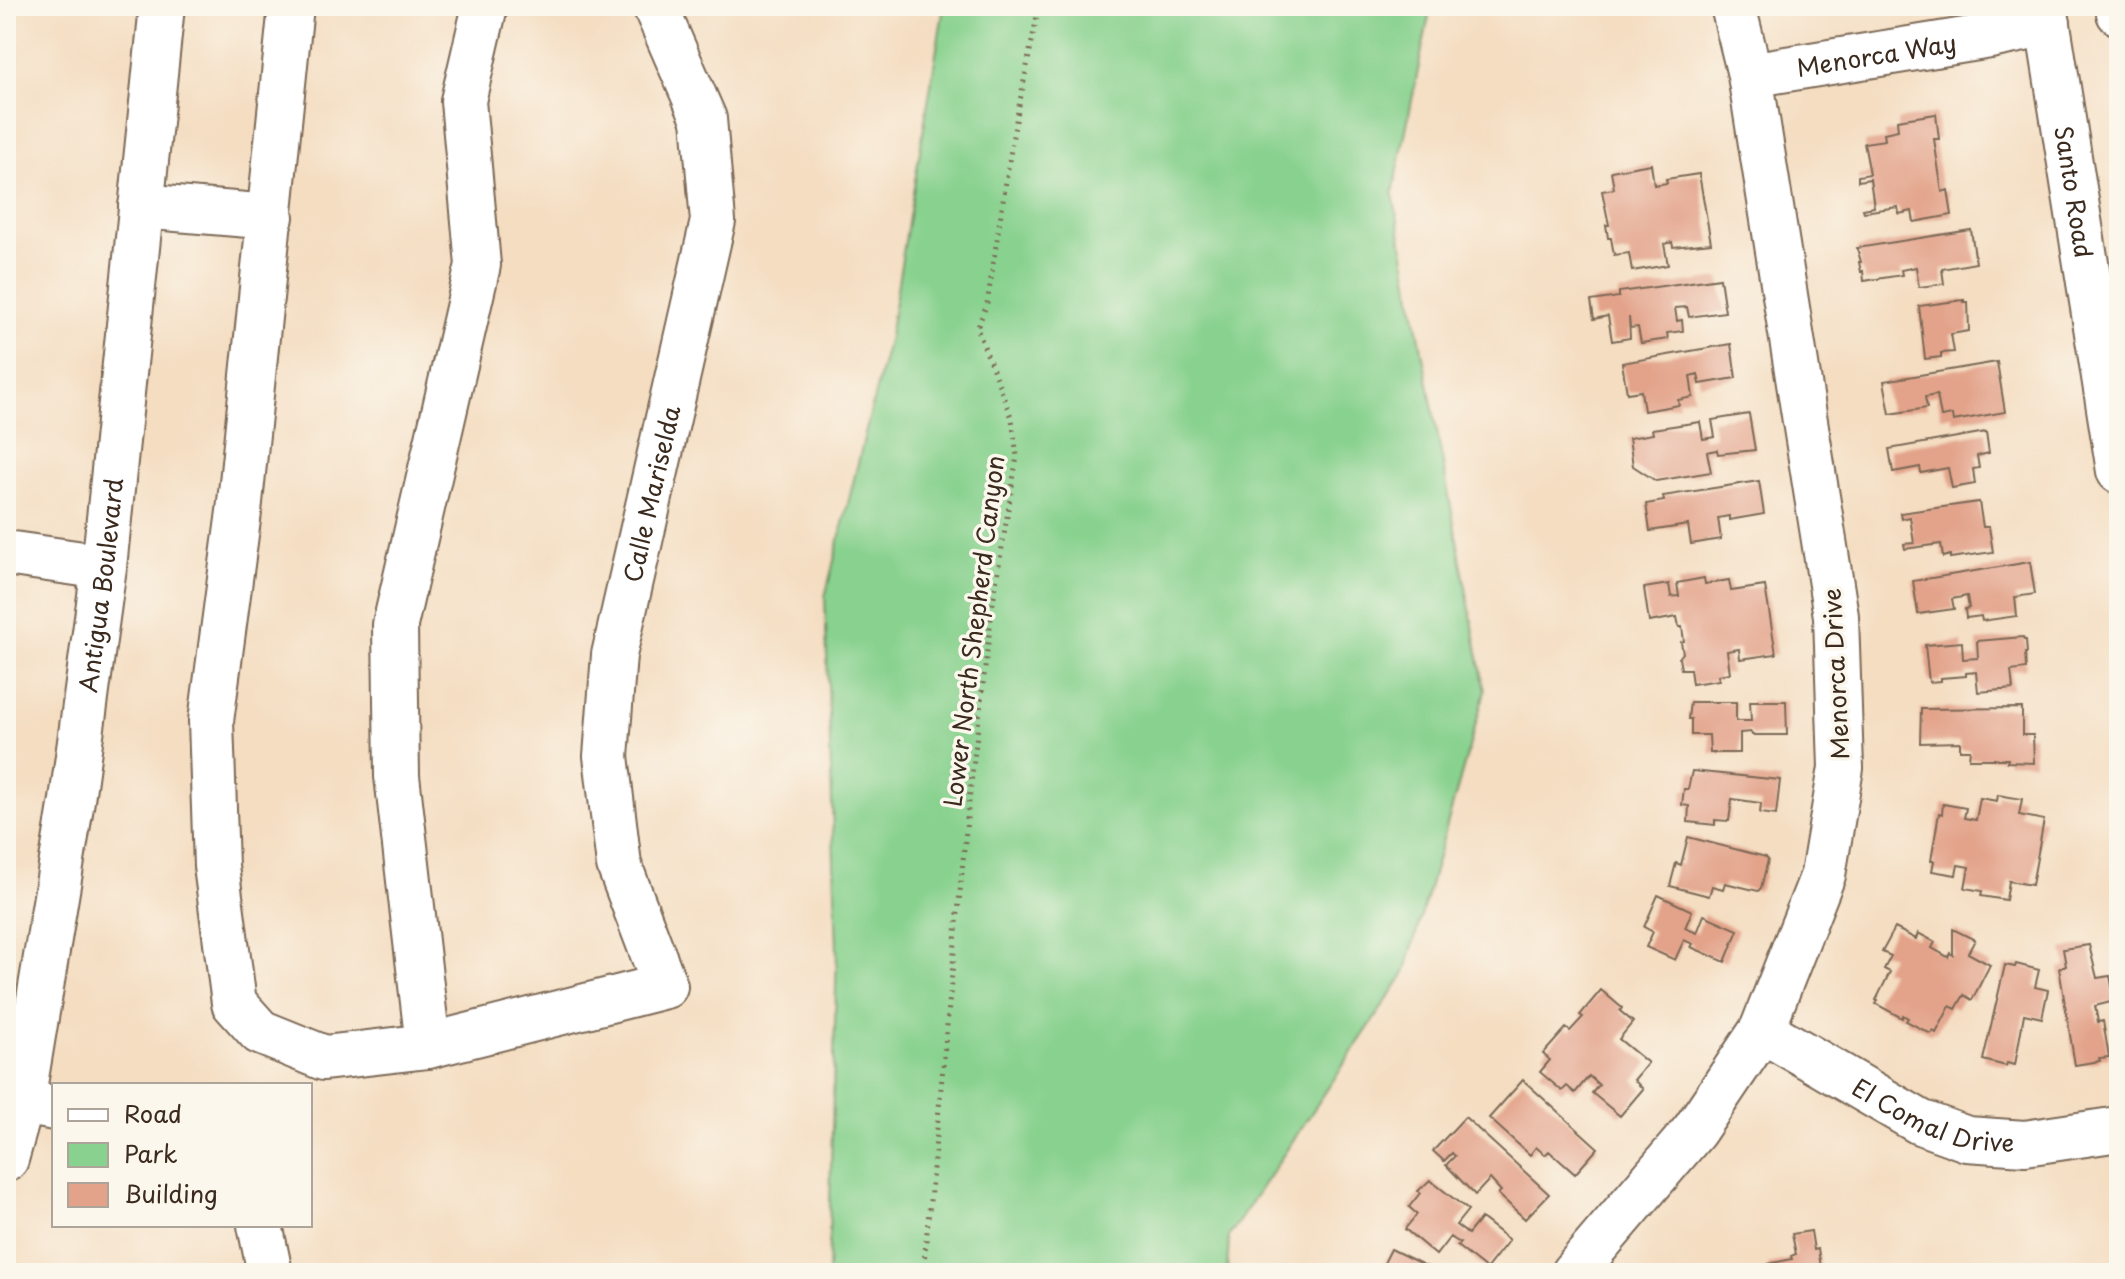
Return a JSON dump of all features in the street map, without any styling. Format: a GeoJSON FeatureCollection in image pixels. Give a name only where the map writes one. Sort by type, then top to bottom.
{"type":"FeatureCollection","features":[{"type":"Feature","properties":{"kind":"street","name":"Antigua Boulevard"},"geometry":{"type":"LineString","coordinates":[[6,1159],[38,1105],[72,800],[104,567],[162,6]]}},
{"type":"Feature","properties":{"kind":"street"},"geometry":{"type":"LineString","coordinates":[[291,6],[239,512],[211,721],[216,866],[234,1003],[260,1032],[324,1058],[428,1046],[397,776],[395,625],[478,265],[463,101],[485,6]]}},
{"type":"Feature","properties":{"kind":"street","name":"Menorca Drive"},"geometry":{"type":"LineString","coordinates":[[1573,1273],[1694,1131],[1762,1030],[1823,875],[1841,768],[1836,616],[1750,75],[1733,6]]}},
{"type":"Feature","properties":{"kind":"street"},"geometry":{"type":"LineString","coordinates":[[2118,6],[2119,13]]}},
{"type":"Feature","properties":{"kind":"street","name":"Calle Mariselda"},"geometry":{"type":"LineString","coordinates":[[428,1046],[665,986],[619,865],[606,756],[614,655],[713,221],[704,119],[673,13]]}},
{"type":"Feature","properties":{"kind":"street","name":"Menorca Way"},"geometry":{"type":"LineString","coordinates":[[1750,75],[1990,36],[2047,15]]}},
{"type":"Feature","properties":{"kind":"street","name":"Santo Road"},"geometry":{"type":"LineString","coordinates":[[2047,15],[2119,471]]}},
{"type":"Feature","properties":{"kind":"street"},"geometry":{"type":"LineString","coordinates":[[141,206],[271,217]]}},
{"type":"Feature","properties":{"kind":"street"},"geometry":{"type":"LineString","coordinates":[[6,553],[104,567]]}},
{"type":"Feature","properties":{"kind":"street","name":"El Comal Drive"},"geometry":{"type":"LineString","coordinates":[[1762,1030],[1920,1122],[1967,1139],[2025,1143],[2119,1129]]}},
{"type":"Feature","properties":{"kind":"street"},"geometry":{"type":"LineString","coordinates":[[260,1227],[270,1273]]}},
{"type":"Feature","properties":{"kind":"path","name":"Lower North Shepherd Canyon"},"geometry":{"type":"LineString","coordinates":[[923,1273],[970,794],[993,602],[1017,456],[1012,419],[977,328],[987,304],[1013,136],[1039,6]]}},
{"type":"Feature","properties":{"kind":"green space"},"geometry":{"type":"Polygon","coordinates":[[[944,6],[1431,6],[1393,194],[1485,691],[1405,973],[1229,1236],[1227,1273],[828,1273],[837,950],[825,597],[889,337],[944,6]]]}},
{"type":"Feature","properties":{"kind":"building"},"geometry":{"type":"Polygon","coordinates":[[[1936,114],[1939,139],[1934,139],[1942,192],[1948,190],[1952,215],[1914,222],[1912,211],[1899,214],[1898,207],[1864,212],[1863,209],[1874,207],[1870,179],[1858,181],[1858,176],[1870,174],[1864,143],[1885,140],[1884,133],[1898,130],[1897,120],[1936,114]]]}},
{"type":"Feature","properties":{"kind":"building"},"geometry":{"type":"Polygon","coordinates":[[[1651,164],[1654,185],[1667,183],[1666,179],[1699,174],[1711,243],[1673,247],[1672,242],[1664,244],[1668,265],[1632,271],[1629,253],[1614,255],[1611,238],[1608,238],[1606,225],[1609,225],[1602,191],[1614,189],[1611,171],[1651,164]]]}},
{"type":"Feature","properties":{"kind":"building"},"geometry":{"type":"Polygon","coordinates":[[[1971,230],[1976,263],[1942,269],[1944,284],[1919,287],[1916,267],[1901,270],[1902,275],[1864,281],[1857,248],[1971,230]]]}},
{"type":"Feature","properties":{"kind":"building"},"geometry":{"type":"Polygon","coordinates":[[[1720,278],[1725,312],[1689,317],[1687,307],[1675,308],[1677,321],[1682,320],[1683,331],[1667,333],[1668,339],[1641,343],[1638,327],[1630,328],[1629,317],[1630,338],[1612,341],[1608,316],[1594,319],[1591,301],[1619,297],[1619,292],[1720,278]]]}},
{"type":"Feature","properties":{"kind":"building"},"geometry":{"type":"Polygon","coordinates":[[[1968,302],[1969,331],[1951,334],[1954,352],[1925,359],[1919,306],[1968,302]]]}},
{"type":"Feature","properties":{"kind":"building"},"geometry":{"type":"Polygon","coordinates":[[[1731,344],[1736,378],[1700,384],[1698,374],[1690,376],[1693,397],[1678,400],[1679,405],[1644,411],[1641,391],[1627,393],[1622,363],[1731,344]]]}},
{"type":"Feature","properties":{"kind":"building"},"geometry":{"type":"Polygon","coordinates":[[[1997,362],[2005,412],[1953,421],[1952,415],[1941,417],[1937,395],[1925,397],[1927,408],[1890,414],[1884,381],[1997,362]]]}},
{"type":"Feature","properties":{"kind":"building"},"geometry":{"type":"Polygon","coordinates":[[[1749,414],[1755,450],[1718,454],[1717,450],[1707,452],[1711,472],[1656,481],[1633,466],[1629,438],[1653,434],[1652,429],[1700,422],[1703,439],[1715,437],[1712,420],[1749,414]]]}},
{"type":"Feature","properties":{"kind":"building"},"geometry":{"type":"Polygon","coordinates":[[[1986,432],[1989,453],[1977,456],[1979,468],[1973,469],[1975,484],[1952,488],[1948,468],[1921,473],[1920,467],[1893,472],[1889,449],[1986,432]]]}},
{"type":"Feature","properties":{"kind":"building"},"geometry":{"type":"Polygon","coordinates":[[[1759,481],[1764,514],[1729,520],[1729,516],[1718,518],[1721,539],[1691,544],[1688,525],[1650,531],[1646,504],[1664,501],[1663,496],[1759,481]]]}},
{"type":"Feature","properties":{"kind":"building"},"geometry":{"type":"Polygon","coordinates":[[[1979,502],[1983,527],[1989,527],[1993,552],[1950,558],[1950,555],[1943,557],[1941,544],[1905,549],[1904,544],[1914,543],[1910,517],[1901,519],[1900,513],[1979,502]]]}},
{"type":"Feature","properties":{"kind":"building"},"geometry":{"type":"Polygon","coordinates":[[[2030,562],[2035,594],[2015,597],[2017,616],[1982,621],[1981,616],[1966,618],[1965,609],[1969,608],[1967,596],[1952,599],[1954,609],[1918,614],[1913,581],[2030,562]]]}},
{"type":"Feature","properties":{"kind":"building"},"geometry":{"type":"Polygon","coordinates":[[[1704,578],[1705,584],[1729,580],[1731,591],[1765,586],[1776,654],[1740,659],[1739,649],[1727,651],[1730,673],[1718,675],[1719,680],[1692,684],[1690,669],[1681,669],[1679,658],[1683,653],[1681,642],[1684,641],[1677,617],[1649,622],[1644,588],[1669,584],[1671,597],[1679,596],[1677,583],[1704,578]]]}},
{"type":"Feature","properties":{"kind":"building"},"geometry":{"type":"Polygon","coordinates":[[[2023,637],[2026,640],[2026,669],[2011,671],[2013,689],[1978,692],[1976,672],[1929,682],[1925,645],[1962,642],[1963,659],[1978,658],[1977,641],[2023,637]]]}},
{"type":"Feature","properties":{"kind":"building"},"geometry":{"type":"Polygon","coordinates":[[[1750,701],[1786,701],[1787,735],[1740,733],[1740,753],[1710,753],[1709,735],[1691,735],[1691,719],[1688,719],[1690,702],[1736,702],[1736,721],[1751,721],[1750,701]]]}},
{"type":"Feature","properties":{"kind":"building"},"geometry":{"type":"Polygon","coordinates":[[[2022,708],[2022,735],[2033,735],[2034,763],[1969,759],[1970,750],[1960,750],[1960,742],[1920,743],[1921,709],[2022,708]]]}},
{"type":"Feature","properties":{"kind":"building"},"geometry":{"type":"Polygon","coordinates":[[[1692,771],[1780,780],[1776,815],[1760,813],[1761,803],[1732,799],[1729,821],[1715,820],[1715,825],[1688,822],[1689,806],[1682,805],[1684,789],[1688,789],[1692,771]]]}},
{"type":"Feature","properties":{"kind":"building"},"geometry":{"type":"Polygon","coordinates":[[[1998,795],[2022,799],[2019,815],[2044,820],[2032,885],[2009,881],[2006,900],[1981,896],[1982,891],[1965,888],[1969,867],[1958,865],[1956,875],[1932,871],[1934,861],[1931,861],[1943,804],[1966,808],[1964,818],[1976,820],[1980,798],[1997,801],[1998,795]]]}},
{"type":"Feature","properties":{"kind":"building"},"geometry":{"type":"Polygon","coordinates":[[[1688,837],[1766,857],[1768,860],[1761,888],[1758,891],[1725,883],[1723,889],[1712,886],[1709,896],[1670,886],[1676,863],[1681,865],[1688,837]]]}},
{"type":"Feature","properties":{"kind":"building"},"geometry":{"type":"Polygon","coordinates":[[[1658,895],[1692,911],[1685,928],[1697,933],[1704,915],[1738,930],[1725,962],[1691,947],[1693,944],[1684,940],[1675,960],[1646,947],[1653,932],[1644,927],[1658,895]]]}},
{"type":"Feature","properties":{"kind":"building"},"geometry":{"type":"Polygon","coordinates":[[[1895,928],[1916,939],[1918,933],[1935,942],[1932,948],[1948,957],[1950,953],[1953,955],[1953,929],[1975,940],[1968,953],[1990,965],[1972,1000],[1964,995],[1956,1009],[1950,1006],[1936,1033],[1933,1031],[1931,1034],[1906,1021],[1908,1018],[1903,1015],[1902,1018],[1876,1004],[1890,972],[1884,969],[1891,956],[1882,952],[1895,928]]]}},
{"type":"Feature","properties":{"kind":"building"},"geometry":{"type":"Polygon","coordinates":[[[2089,945],[2097,978],[2110,976],[2115,1001],[2095,1006],[2098,1022],[2103,1021],[2109,1057],[2075,1065],[2059,968],[2066,966],[2063,949],[2089,945]]]}},
{"type":"Feature","properties":{"kind":"building"},"geometry":{"type":"Polygon","coordinates":[[[2016,964],[2039,970],[2035,987],[2048,990],[2042,1018],[2024,1014],[2015,1065],[2007,1063],[2006,1066],[1983,1060],[2005,965],[2015,967],[2016,964]]]}},
{"type":"Feature","properties":{"kind":"building"},"geometry":{"type":"Polygon","coordinates":[[[1601,990],[1633,1022],[1619,1039],[1648,1063],[1634,1080],[1643,1089],[1620,1116],[1592,1093],[1599,1085],[1589,1076],[1575,1093],[1567,1086],[1562,1091],[1540,1072],[1550,1060],[1543,1054],[1566,1028],[1570,1031],[1583,1017],[1580,1015],[1601,990]]]}},
{"type":"Feature","properties":{"kind":"building"},"geometry":{"type":"Polygon","coordinates":[[[1523,1080],[1598,1148],[1575,1174],[1549,1151],[1545,1155],[1536,1147],[1530,1155],[1489,1118],[1523,1080]]]}},
{"type":"Feature","properties":{"kind":"building"},"geometry":{"type":"Polygon","coordinates":[[[1465,1117],[1549,1194],[1525,1219],[1498,1194],[1501,1191],[1490,1179],[1475,1195],[1446,1165],[1455,1156],[1452,1153],[1444,1161],[1433,1151],[1465,1117]]]}},
{"type":"Feature","properties":{"kind":"building"},"geometry":{"type":"Polygon","coordinates":[[[1430,1180],[1468,1210],[1456,1225],[1468,1234],[1481,1218],[1509,1240],[1486,1269],[1450,1237],[1436,1255],[1405,1229],[1417,1214],[1409,1207],[1420,1193],[1418,1191],[1430,1180]]]}},
{"type":"Feature","properties":{"kind":"building"},"geometry":{"type":"Polygon","coordinates":[[[1811,1231],[1822,1273],[1770,1273],[1768,1264],[1792,1259],[1791,1256],[1796,1254],[1792,1234],[1811,1231]]]}},
{"type":"Feature","properties":{"kind":"building"},"geometry":{"type":"Polygon","coordinates":[[[1391,1249],[1440,1273],[1386,1273],[1388,1268],[1383,1265],[1391,1249]]]}},
{"type":"Feature","properties":{"kind":"building"},"geometry":{"type":"Polygon","coordinates":[[[2119,1266],[2119,1273],[2090,1273],[2090,1272],[2119,1266]]]}}]}
